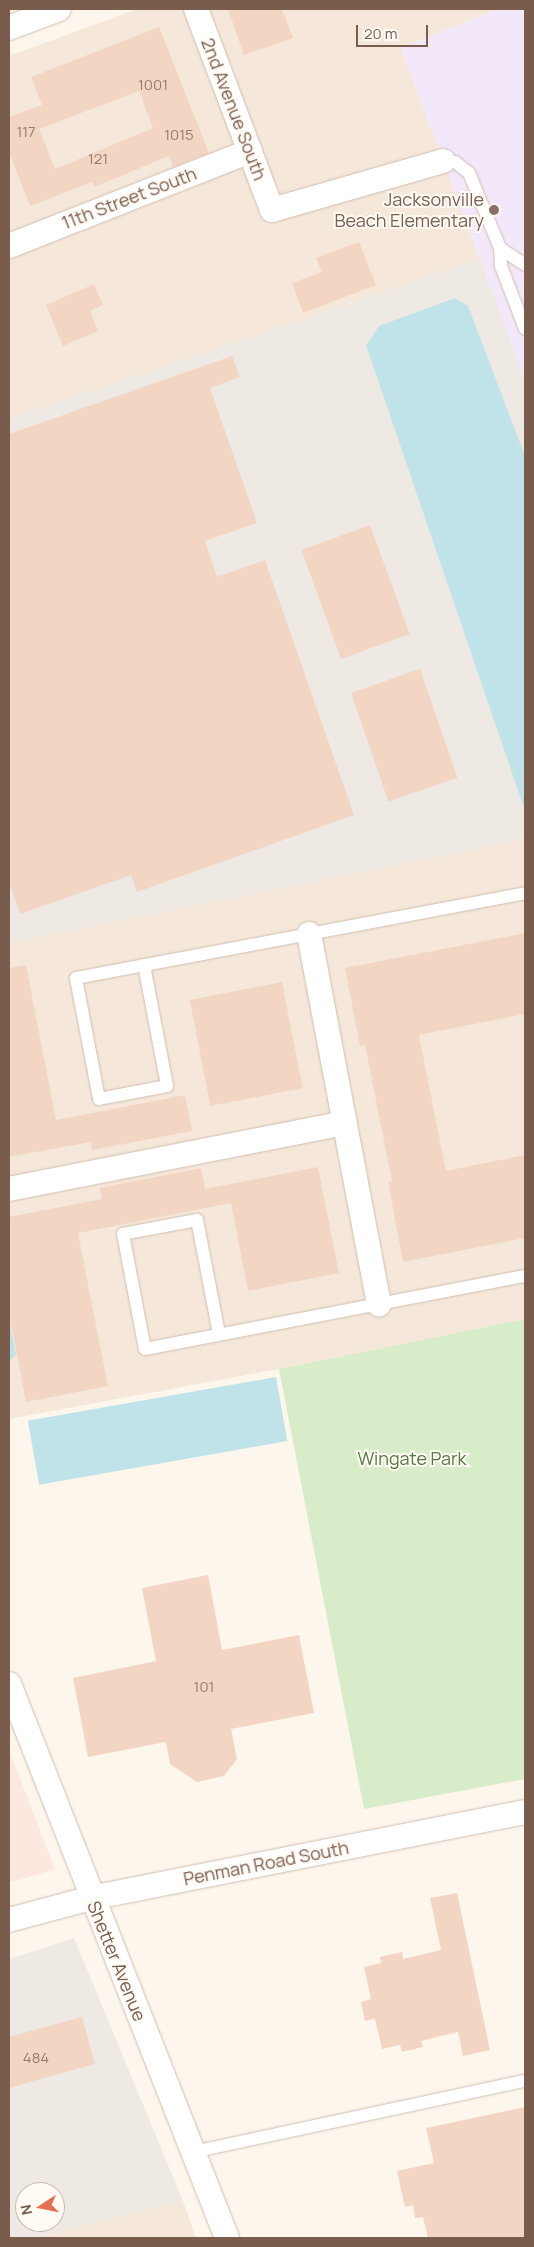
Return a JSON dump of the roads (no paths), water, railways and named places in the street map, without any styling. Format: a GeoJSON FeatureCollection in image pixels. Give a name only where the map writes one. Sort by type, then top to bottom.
{"type":"FeatureCollection","features":[{"type":"Feature","properties":{"kind":"street"},"geometry":{"type":"LineString","coordinates":[[9,28],[59,9]]}},
{"type":"Feature","properties":{"kind":"street","name":"2nd Avenue South"},"geometry":{"type":"LineString","coordinates":[[196,9],[272,210],[444,161]]}},
{"type":"Feature","properties":{"kind":"street","name":"11th Street South"},"geometry":{"type":"LineString","coordinates":[[9,246],[250,151]]}},
{"type":"Feature","properties":{"kind":"street"},"geometry":{"type":"LineString","coordinates":[[309,934],[379,1304]]}},
{"type":"Feature","properties":{"kind":"street"},"geometry":{"type":"LineString","coordinates":[[9,1188],[345,1123]]}},
{"type":"Feature","properties":{"kind":"street","name":"Shetter Avenue"},"geometry":{"type":"LineString","coordinates":[[9,1684],[91,1898],[227,2238]]}},
{"type":"Feature","properties":{"kind":"street","name":"Penman Road South"},"geometry":{"type":"LineString","coordinates":[[9,1920],[91,1898],[525,1812]]}},
{"type":"Feature","properties":{"kind":"lane"},"geometry":{"type":"LineString","coordinates":[[444,161],[456,162],[469,173],[500,248],[501,266],[525,329]]}},
{"type":"Feature","properties":{"kind":"lane"},"geometry":{"type":"LineString","coordinates":[[500,248],[525,265]]}},
{"type":"Feature","properties":{"kind":"lane"},"geometry":{"type":"LineString","coordinates":[[144,965],[167,1086],[100,1099],[76,978],[144,965],[525,893]]}},
{"type":"Feature","properties":{"kind":"lane"},"geometry":{"type":"LineString","coordinates":[[219,1334],[197,1220],[123,1234],[145,1349],[525,1276]]}},
{"type":"Feature","properties":{"kind":"lane"},"geometry":{"type":"LineString","coordinates":[[193,2152],[525,2081]]}},
{"type":"Feature","properties":{"kind":"water"},"geometry":{"type":"Polygon","coordinates":[[[455,298],[468,306],[525,456],[525,811],[366,345],[379,326],[455,298]]]}},
{"type":"Feature","properties":{"kind":"water"},"geometry":{"type":"Polygon","coordinates":[[[9,1319],[16,1355],[9,1361],[9,1319]]]}},
{"type":"Feature","properties":{"kind":"water"},"geometry":{"type":"Polygon","coordinates":[[[276,1377],[287,1441],[39,1485],[28,1421],[276,1377]]]}},
{"type":"Feature","properties":{"kind":"place","name":"Jacksonville Beach Elementary"},"geometry":{"type":"Point","coordinates":[494,210]}},
{"type":"Feature","properties":{"kind":"park label","name":"Wingate Park"},"geometry":{"type":"Point","coordinates":[412,1458]}}]}
